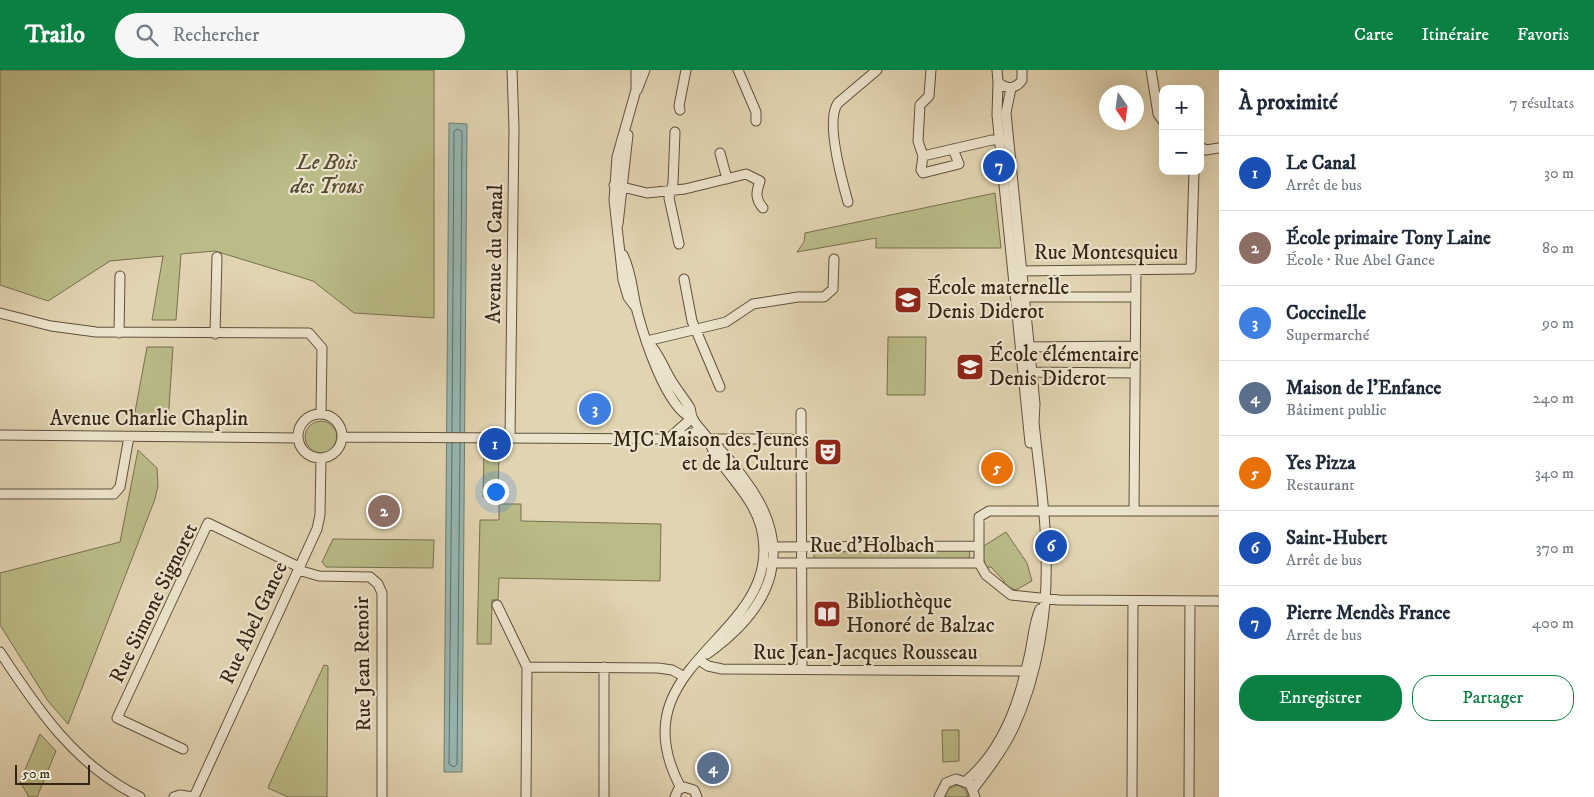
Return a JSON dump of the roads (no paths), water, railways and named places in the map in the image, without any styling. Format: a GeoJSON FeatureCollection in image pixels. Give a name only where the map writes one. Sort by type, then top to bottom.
{"type":"FeatureCollection","features":[{"type":"Feature","properties":{"kind":"street","name":"Avenue du Canal"},"geometry":{"type":"LineString","coordinates":[[510,438],[514,128],[512,70]]}},
{"type":"Feature","properties":{"kind":"street"},"geometry":{"type":"LineString","coordinates":[[636,70],[636,90]]}},
{"type":"Feature","properties":{"kind":"street"},"geometry":{"type":"LineString","coordinates":[[644,70],[636,90],[629,120],[618,186],[617,226],[620,249],[630,271],[636,309],[648,341],[654,347],[690,409],[692,418],[708,439],[724,452],[762,503],[769,524],[769,563],[758,584],[746,604],[699,660],[683,676],[668,708],[664,734],[668,761],[681,788]]}},
{"type":"Feature","properties":{"kind":"street"},"geometry":{"type":"LineString","coordinates":[[680,110],[679,106],[686,70]]}},
{"type":"Feature","properties":{"kind":"street"},"geometry":{"type":"LineString","coordinates":[[738,70],[756,112],[756,121]]}},
{"type":"Feature","properties":{"kind":"street"},"geometry":{"type":"LineString","coordinates":[[848,202],[836,150],[835,109],[838,103],[877,70]]}},
{"type":"Feature","properties":{"kind":"street"},"geometry":{"type":"LineString","coordinates":[[931,70],[929,96],[920,105],[918,141],[923,156],[921,170],[923,173],[959,164],[953,149]]}},
{"type":"Feature","properties":{"kind":"street"},"geometry":{"type":"LineString","coordinates":[[939,797],[946,783],[956,779],[966,781],[974,793],[1012,731],[1024,701],[1045,600],[1046,555],[1043,511],[1032,440],[1025,347],[1004,139],[996,96],[997,70]]}},
{"type":"Feature","properties":{"kind":"street"},"geometry":{"type":"LineString","coordinates":[[998,82],[1006,88],[1011,88],[1022,80],[1022,70]]}},
{"type":"Feature","properties":{"kind":"street"},"geometry":{"type":"LineString","coordinates":[[1152,70],[1159,115]]}},
{"type":"Feature","properties":{"kind":"street"},"geometry":{"type":"LineString","coordinates":[[1004,139],[1006,113],[1011,88]]}},
{"type":"Feature","properties":{"kind":"street"},"geometry":{"type":"LineString","coordinates":[[675,132],[673,183],[669,191],[679,244]]}},
{"type":"Feature","properties":{"kind":"street"},"geometry":{"type":"LineString","coordinates":[[923,156],[1004,139]]}},
{"type":"Feature","properties":{"kind":"street"},"geometry":{"type":"LineString","coordinates":[[1204,149],[1219,148]]}},
{"type":"Feature","properties":{"kind":"street"},"geometry":{"type":"LineString","coordinates":[[720,153],[727,179]]}},
{"type":"Feature","properties":{"kind":"street"},"geometry":{"type":"LineString","coordinates":[[618,186],[647,192],[669,191],[746,174],[760,181],[756,193],[757,202],[762,208]]}},
{"type":"Feature","properties":{"kind":"street","name":"Rue Montesquieu"},"geometry":{"type":"LineString","coordinates":[[1017,271],[1191,269],[1194,175]]}},
{"type":"Feature","properties":{"kind":"street"},"geometry":{"type":"LineString","coordinates":[[215,334],[217,257]]}},
{"type":"Feature","properties":{"kind":"street"},"geometry":{"type":"LineString","coordinates":[[648,341],[726,322],[753,304],[767,300],[824,297],[833,289],[834,259]]}},
{"type":"Feature","properties":{"kind":"street"},"geometry":{"type":"LineString","coordinates":[[1134,510],[1136,271]]}},
{"type":"Feature","properties":{"kind":"street"},"geometry":{"type":"LineString","coordinates":[[119,333],[120,276]]}},
{"type":"Feature","properties":{"kind":"street"},"geometry":{"type":"LineString","coordinates":[[684,279],[695,330],[720,387]]}},
{"type":"Feature","properties":{"kind":"street","name":"Rue Montesquieu"},"geometry":{"type":"LineString","coordinates":[[1020,297],[1136,297]]}},
{"type":"Feature","properties":{"kind":"street"},"geometry":{"type":"LineString","coordinates":[[0,313],[73,330],[119,333],[309,333],[322,348],[321,414]]}},
{"type":"Feature","properties":{"kind":"street"},"geometry":{"type":"LineString","coordinates":[[1025,347],[1135,346]]}},
{"type":"Feature","properties":{"kind":"street"},"geometry":{"type":"LineString","coordinates":[[1027,372],[1134,373]]}},
{"type":"Feature","properties":{"kind":"street"},"geometry":{"type":"LineString","coordinates":[[321,414],[334,419],[342,430],[342,437],[341,444],[333,454],[321,458],[308,454],[298,438],[302,424],[307,418],[321,414]]}},
{"type":"Feature","properties":{"kind":"street"},"geometry":{"type":"LineString","coordinates":[[801,414],[802,670]]}},
{"type":"Feature","properties":{"kind":"street"},"geometry":{"type":"LineString","coordinates":[[668,440],[692,418]]}},
{"type":"Feature","properties":{"kind":"street"},"geometry":{"type":"LineString","coordinates":[[342,437],[668,440],[701,430]]}},
{"type":"Feature","properties":{"kind":"street","name":"Avenue Charlie Chaplin"},"geometry":{"type":"LineString","coordinates":[[0,435],[298,438]]}},
{"type":"Feature","properties":{"kind":"street"},"geometry":{"type":"LineString","coordinates":[[0,494],[114,494],[120,487],[129,437]]}},
{"type":"Feature","properties":{"kind":"street"},"geometry":{"type":"LineString","coordinates":[[708,439],[791,438]]}},
{"type":"Feature","properties":{"kind":"street","name":"Rue Abel Gance"},"geometry":{"type":"LineString","coordinates":[[193,797],[318,529],[321,458]]}},
{"type":"Feature","properties":{"kind":"street"},"geometry":{"type":"LineString","coordinates":[[1219,511],[989,511],[979,516],[978,546],[979,563],[986,576],[1011,595],[1045,600],[1219,601]]}},
{"type":"Feature","properties":{"kind":"street","name":"Rue Simone Signoret"},"geometry":{"type":"LineString","coordinates":[[183,749],[117,718],[208,523],[299,568]]}},
{"type":"Feature","properties":{"kind":"street","name":"Rue d'Holbach"},"geometry":{"type":"LineString","coordinates":[[769,547],[802,545],[978,546]]}},
{"type":"Feature","properties":{"kind":"street","name":"Rue d'Holbach"},"geometry":{"type":"LineString","coordinates":[[769,563],[979,563]]}},
{"type":"Feature","properties":{"kind":"street","name":"Rue Jean Renoir"},"geometry":{"type":"LineString","coordinates":[[299,568],[319,576],[370,576],[378,584],[382,593],[382,797]]}},
{"type":"Feature","properties":{"kind":"street"},"geometry":{"type":"LineString","coordinates":[[1132,601],[1132,797]]}},
{"type":"Feature","properties":{"kind":"street"},"geometry":{"type":"LineString","coordinates":[[1189,797],[1190,601]]}},
{"type":"Feature","properties":{"kind":"street"},"geometry":{"type":"LineString","coordinates":[[497,605],[527,667],[526,797]]}},
{"type":"Feature","properties":{"kind":"street"},"geometry":{"type":"LineString","coordinates":[[0,652],[25,692],[57,733],[91,766],[140,797]]}},
{"type":"Feature","properties":{"kind":"street","name":"Rue Jean-Jacques Rousseau"},"geometry":{"type":"LineString","coordinates":[[699,660],[708,666],[722,669],[1029,671]]}},
{"type":"Feature","properties":{"kind":"street"},"geometry":{"type":"LineString","coordinates":[[527,667],[658,668],[672,670],[683,676]]}},
{"type":"Feature","properties":{"kind":"street"},"geometry":{"type":"LineString","coordinates":[[604,667],[604,797]]}},
{"type":"Feature","properties":{"kind":"street"},"geometry":{"type":"LineString","coordinates":[[966,781],[982,764],[1006,728],[1029,671]]}},
{"type":"Feature","properties":{"kind":"street"},"geometry":{"type":"LineString","coordinates":[[681,788],[691,788],[698,797]]}},
{"type":"Feature","properties":{"kind":"street"},"geometry":{"type":"LineString","coordinates":[[674,797],[681,788]]}},
{"type":"Feature","properties":{"kind":"street"},"geometry":{"type":"LineString","coordinates":[[174,797],[180,795],[193,797]]}},
{"type":"Feature","properties":{"kind":"water"},"geometry":{"type":"Polygon","coordinates":[[[449,123],[467,124],[462,772],[444,772],[449,123]]]}},
{"type":"Feature","properties":{"kind":"place","name":"Pierre Mendès France"},"geometry":{"type":"Point","coordinates":[999,166]}},
{"type":"Feature","properties":{"kind":"place","name":"École maternelle Denis Diderot"},"geometry":{"type":"Point","coordinates":[908,300]}},
{"type":"Feature","properties":{"kind":"place","name":"École élémentaire Denis Diderot"},"geometry":{"type":"Point","coordinates":[970,367]}},
{"type":"Feature","properties":{"kind":"place","name":"Coccinelle"},"geometry":{"type":"Point","coordinates":[595,409]}},
{"type":"Feature","properties":{"kind":"place","name":"Le Canal"},"geometry":{"type":"Point","coordinates":[495,444]}},
{"type":"Feature","properties":{"kind":"place","name":"MJC Maison des Jeunes et de la Culture"},"geometry":{"type":"Point","coordinates":[828,452]}},
{"type":"Feature","properties":{"kind":"place","name":"Yes Pizza"},"geometry":{"type":"Point","coordinates":[997,468]}},
{"type":"Feature","properties":{"kind":"place","name":"École primaire Tony Laine"},"geometry":{"type":"Point","coordinates":[384,511]}},
{"type":"Feature","properties":{"kind":"place","name":"Saint-Hubert"},"geometry":{"type":"Point","coordinates":[1051,546]}},
{"type":"Feature","properties":{"kind":"place","name":"Bibliothèque Honoré de Balzac"},"geometry":{"type":"Point","coordinates":[827,614]}},
{"type":"Feature","properties":{"kind":"place","name":"Maison de l’Enfance"},"geometry":{"type":"Point","coordinates":[713,768]}},
{"type":"Feature","properties":{"kind":"park label","name":"Le Bois des Trous"},"geometry":{"type":"Point","coordinates":[327,175]}}]}
